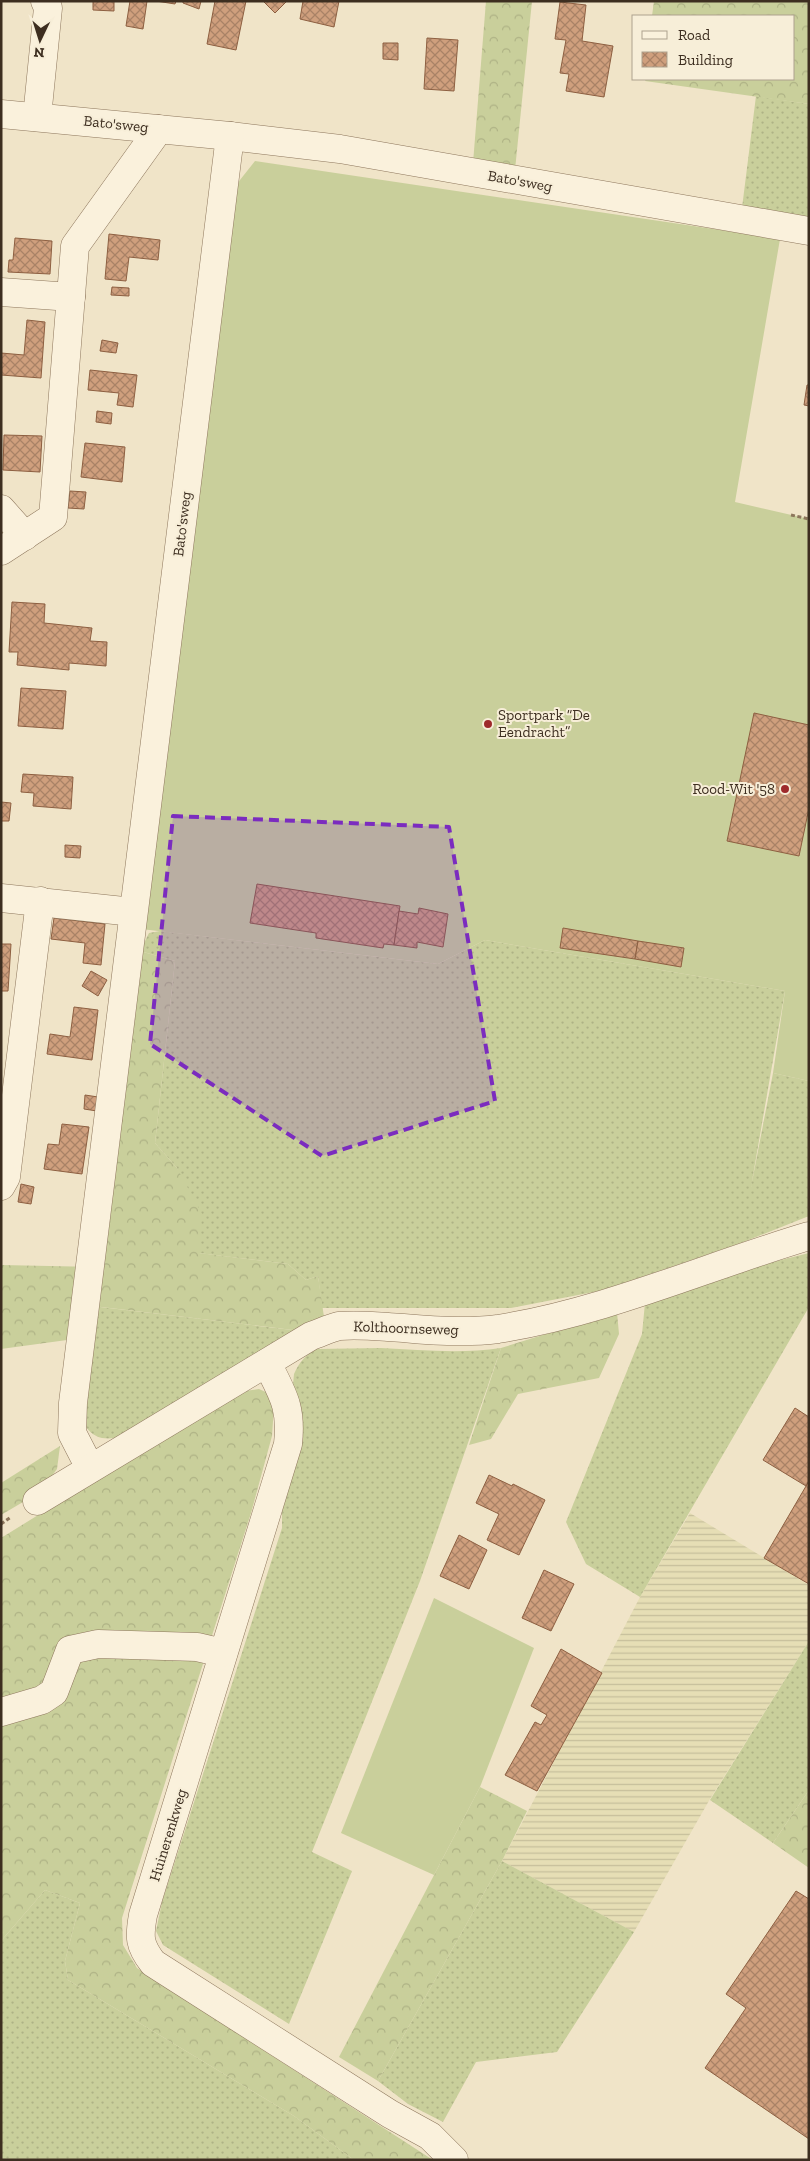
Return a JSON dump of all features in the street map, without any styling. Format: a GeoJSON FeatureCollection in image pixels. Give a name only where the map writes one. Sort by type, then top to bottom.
{"type":"FeatureCollection","features":[{"type":"Feature","properties":{"kind":"street"},"geometry":{"type":"LineString","coordinates":[[37,117],[48,8],[45,1]]}},
{"type":"Feature","properties":{"kind":"street","name":"Bato'sweg"},"geometry":{"type":"LineString","coordinates":[[1,114],[230,136],[340,149],[809,231]]}},
{"type":"Feature","properties":{"kind":"street"},"geometry":{"type":"LineString","coordinates":[[1,551],[53,517],[75,246],[159,129]]}},
{"type":"Feature","properties":{"kind":"street","name":"Bato'sweg"},"geometry":{"type":"LineString","coordinates":[[90,1468],[72,1432],[73,1403],[230,136]]}},
{"type":"Feature","properties":{"kind":"street"},"geometry":{"type":"LineString","coordinates":[[1,292],[71,297]]}},
{"type":"Feature","properties":{"kind":"street"},"geometry":{"type":"LineString","coordinates":[[1,509],[25,536]]}},
{"type":"Feature","properties":{"kind":"street"},"geometry":{"type":"LineString","coordinates":[[1,898],[133,912]]}},
{"type":"Feature","properties":{"kind":"street"},"geometry":{"type":"LineString","coordinates":[[1,1186],[6,1177],[40,902]]}},
{"type":"Feature","properties":{"kind":"street","name":"Kolthoornseweg"},"geometry":{"type":"LineString","coordinates":[[37,1501],[311,1336],[337,1326],[363,1325],[438,1331],[486,1329],[564,1315],[627,1297],[755,1252],[809,1236]]}},
{"type":"Feature","properties":{"kind":"street","name":"Huinerenkweg"},"geometry":{"type":"LineString","coordinates":[[267,1363],[285,1397],[290,1421],[288,1444],[143,1915],[140,1932],[143,1949],[153,1963],[390,2114],[430,2136],[454,2160]]}},
{"type":"Feature","properties":{"kind":"street"},"geometry":{"type":"LineString","coordinates":[[1,1712],[42,1700],[54,1692],[70,1650],[98,1644],[197,1647],[223,1654]]}},
{"type":"Feature","properties":{"kind":"path"},"geometry":{"type":"LineString","coordinates":[[791,515],[809,519]]}},
{"type":"Feature","properties":{"kind":"highlighted area"},"geometry":{"type":"Polygon","coordinates":[[[173,816],[449,827],[495,1101],[322,1156],[150,1044],[173,816]]]}},
{"type":"Feature","properties":{"kind":"shaded area"},"geometry":{"type":"Polygon","coordinates":[[[690,1513],[809,1585],[809,1641],[710,1799],[634,1932],[502,1861],[640,1597],[690,1513]]]}},
{"type":"Feature","properties":{"kind":"green space"},"geometry":{"type":"Polygon","coordinates":[[[486,1],[532,1],[515,170],[473,163],[486,1]]]}},
{"type":"Feature","properties":{"kind":"green space"},"geometry":{"type":"Polygon","coordinates":[[[654,1],[809,1],[809,104],[645,81],[795,80],[795,15],[652,15],[654,1]]]}},
{"type":"Feature","properties":{"kind":"green space"},"geometry":{"type":"Polygon","coordinates":[[[756,96],[809,104],[809,218],[742,208],[756,96]]]}},
{"type":"Feature","properties":{"kind":"green space","name":"Sportpark “De Eendracht”"},"geometry":{"type":"Polygon","coordinates":[[[255,161],[780,239],[735,502],[809,519],[809,1081],[773,1073],[785,991],[485,940],[438,964],[141,929],[236,185],[255,161]]]}},
{"type":"Feature","properties":{"kind":"green space"},"geometry":{"type":"Polygon","coordinates":[[[160,931],[438,964],[485,940],[785,991],[751,1187],[773,1073],[809,1081],[809,1216],[741,1243],[604,1290],[511,1308],[322,1308],[318,1276],[306,1280],[288,1264],[198,1253],[177,1168],[155,1143],[175,961],[140,951],[149,933],[160,931]]]}},
{"type":"Feature","properties":{"kind":"green space"},"geometry":{"type":"Polygon","coordinates":[[[140,951],[175,961],[155,1143],[177,1168],[202,1214],[199,1253],[288,1264],[306,1280],[318,1276],[324,1317],[301,1331],[93,1306],[67,1340],[1,1349],[1,1265],[98,1267],[140,951]]]}},
{"type":"Feature","properties":{"kind":"green space"},"geometry":{"type":"Polygon","coordinates":[[[809,1253],[809,1307],[640,1597],[586,1564],[566,1522],[642,1334],[645,1303],[769,1263],[809,1253]]]}},
{"type":"Feature","properties":{"kind":"green space"},"geometry":{"type":"Polygon","coordinates":[[[92,1306],[301,1331],[123,1437],[103,1438],[94,1435],[86,1427],[92,1306]]]}},
{"type":"Feature","properties":{"kind":"green space"},"geometry":{"type":"Polygon","coordinates":[[[617,1312],[619,1334],[599,1378],[518,1394],[491,1439],[469,1445],[501,1348],[617,1312]]]}},
{"type":"Feature","properties":{"kind":"green space"},"geometry":{"type":"Polygon","coordinates":[[[381,1348],[456,1351],[501,1348],[420,1581],[312,1852],[352,1871],[289,2024],[163,1945],[156,1931],[162,1902],[282,1528],[282,1501],[294,1374],[303,1360],[316,1349],[381,1348]]]}},
{"type":"Feature","properties":{"kind":"green space"},"geometry":{"type":"Polygon","coordinates":[[[259,1389],[270,1394],[274,1406],[272,1436],[251,1513],[122,1918],[123,1945],[137,1968],[433,2160],[354,2160],[294,2116],[68,1980],[65,1961],[80,1903],[45,1890],[1,1941],[1,1538],[237,1392],[259,1389]]]}},
{"type":"Feature","properties":{"kind":"green space"},"geometry":{"type":"Polygon","coordinates":[[[60,1446],[57,1469],[40,1492],[1,1515],[1,1483],[60,1446]]]}},
{"type":"Feature","properties":{"kind":"green space"},"geometry":{"type":"Polygon","coordinates":[[[434,1598],[534,1648],[480,1787],[434,1875],[341,1833],[434,1598]]]}},
{"type":"Feature","properties":{"kind":"green space"},"geometry":{"type":"Polygon","coordinates":[[[809,1641],[809,1790],[773,1843],[710,1800],[809,1641]]]}},
{"type":"Feature","properties":{"kind":"green space"},"geometry":{"type":"Polygon","coordinates":[[[480,1787],[527,1811],[502,1861],[378,2081],[339,2057],[480,1787]]]}},
{"type":"Feature","properties":{"kind":"green space"},"geometry":{"type":"Polygon","coordinates":[[[809,1790],[809,1868],[773,1843],[809,1790]]]}},
{"type":"Feature","properties":{"kind":"green space"},"geometry":{"type":"Polygon","coordinates":[[[502,1861],[634,1932],[557,2052],[476,2062],[443,2122],[408,2104],[378,2081],[502,1861]]]}},
{"type":"Feature","properties":{"kind":"green space"},"geometry":{"type":"Polygon","coordinates":[[[45,1890],[80,1903],[65,1961],[68,1980],[294,2116],[354,2160],[1,2160],[1,1941],[45,1890]]]}},
{"type":"Feature","properties":{"kind":"building"},"geometry":{"type":"Polygon","coordinates":[[[93,1],[114,1],[114,11],[93,10],[93,1]]]}},
{"type":"Feature","properties":{"kind":"building"},"geometry":{"type":"Polygon","coordinates":[[[130,1],[147,1],[143,29],[126,26],[130,1]]]}},
{"type":"Feature","properties":{"kind":"building"},"geometry":{"type":"Polygon","coordinates":[[[156,1],[176,1],[175,4],[156,1]]]}},
{"type":"Feature","properties":{"kind":"building"},"geometry":{"type":"Polygon","coordinates":[[[183,1],[201,1],[199,9],[183,3],[183,1]]]}},
{"type":"Feature","properties":{"kind":"building"},"geometry":{"type":"Polygon","coordinates":[[[215,1],[246,1],[236,50],[207,44],[215,1]]]}},
{"type":"Feature","properties":{"kind":"building"},"geometry":{"type":"Polygon","coordinates":[[[263,1],[287,1],[275,13],[263,1]]]}},
{"type":"Feature","properties":{"kind":"building"},"geometry":{"type":"Polygon","coordinates":[[[303,1],[339,1],[334,27],[300,19],[303,1]]]}},
{"type":"Feature","properties":{"kind":"building"},"geometry":{"type":"Polygon","coordinates":[[[560,2],[586,5],[582,41],[613,46],[604,97],[566,91],[569,74],[560,73],[566,40],[555,39],[560,2]]]}},
{"type":"Feature","properties":{"kind":"building"},"geometry":{"type":"Polygon","coordinates":[[[427,38],[458,40],[454,91],[424,89],[427,38]]]}},
{"type":"Feature","properties":{"kind":"building"},"geometry":{"type":"Polygon","coordinates":[[[383,43],[398,43],[398,60],[383,59],[383,43]]]}},
{"type":"Feature","properties":{"kind":"building"},"geometry":{"type":"Polygon","coordinates":[[[109,234],[160,240],[158,260],[129,257],[126,281],[105,279],[109,234]]]}},
{"type":"Feature","properties":{"kind":"building"},"geometry":{"type":"Polygon","coordinates":[[[15,238],[52,241],[50,274],[8,272],[9,260],[13,260],[15,238]]]}},
{"type":"Feature","properties":{"kind":"building"},"geometry":{"type":"Polygon","coordinates":[[[112,287],[129,288],[129,296],[111,295],[112,287]]]}},
{"type":"Feature","properties":{"kind":"building"},"geometry":{"type":"Polygon","coordinates":[[[27,320],[45,322],[41,378],[1,375],[1,353],[24,355],[27,320]]]}},
{"type":"Feature","properties":{"kind":"building"},"geometry":{"type":"Polygon","coordinates":[[[102,340],[118,343],[116,353],[100,351],[102,340]]]}},
{"type":"Feature","properties":{"kind":"building"},"geometry":{"type":"Polygon","coordinates":[[[90,370],[137,375],[133,407],[117,405],[119,393],[88,390],[90,370]]]}},
{"type":"Feature","properties":{"kind":"building"},"geometry":{"type":"Polygon","coordinates":[[[807,385],[809,385],[809,406],[804,405],[807,385]]]}},
{"type":"Feature","properties":{"kind":"building"},"geometry":{"type":"Polygon","coordinates":[[[97,411],[112,413],[111,424],[96,422],[97,411]]]}},
{"type":"Feature","properties":{"kind":"building"},"geometry":{"type":"Polygon","coordinates":[[[4,435],[42,436],[40,472],[3,470],[4,435]]]}},
{"type":"Feature","properties":{"kind":"building"},"geometry":{"type":"Polygon","coordinates":[[[85,443],[125,447],[122,482],[81,477],[85,443]]]}},
{"type":"Feature","properties":{"kind":"building"},"geometry":{"type":"Polygon","coordinates":[[[70,491],[86,492],[84,509],[68,508],[70,491]]]}},
{"type":"Feature","properties":{"kind":"building"},"geometry":{"type":"Polygon","coordinates":[[[12,602],[45,604],[44,623],[92,628],[90,641],[107,642],[106,666],[69,663],[69,670],[17,665],[18,652],[9,652],[12,602]]]}},
{"type":"Feature","properties":{"kind":"building"},"geometry":{"type":"Polygon","coordinates":[[[21,688],[66,691],[63,729],[18,726],[21,688]]]}},
{"type":"Feature","properties":{"kind":"building"},"geometry":{"type":"Polygon","coordinates":[[[754,713],[809,725],[809,808],[799,856],[727,841],[754,713]]]}},
{"type":"Feature","properties":{"kind":"building"},"geometry":{"type":"Polygon","coordinates":[[[23,774],[73,777],[71,809],[33,806],[34,793],[21,792],[23,774]]]}},
{"type":"Feature","properties":{"kind":"building"},"geometry":{"type":"Polygon","coordinates":[[[1,802],[11,803],[9,821],[1,821],[1,802]]]}},
{"type":"Feature","properties":{"kind":"building"},"geometry":{"type":"Polygon","coordinates":[[[65,845],[81,846],[80,858],[65,857],[65,845]]]}},
{"type":"Feature","properties":{"kind":"building"},"geometry":{"type":"Polygon","coordinates":[[[257,884],[400,906],[394,945],[384,944],[383,948],[316,938],[316,933],[250,923],[257,884]]]}},
{"type":"Feature","properties":{"kind":"building"},"geometry":{"type":"Polygon","coordinates":[[[419,908],[448,914],[443,947],[417,942],[417,948],[394,945],[399,911],[418,914],[419,908]]]}},
{"type":"Feature","properties":{"kind":"building"},"geometry":{"type":"Polygon","coordinates":[[[54,918],[105,924],[101,965],[83,963],[85,943],[51,939],[54,918]]]}},
{"type":"Feature","properties":{"kind":"building"},"geometry":{"type":"Polygon","coordinates":[[[563,928],[638,941],[635,959],[560,948],[563,928]]]}},
{"type":"Feature","properties":{"kind":"building"},"geometry":{"type":"Polygon","coordinates":[[[638,941],[684,948],[681,967],[635,959],[638,941]]]}},
{"type":"Feature","properties":{"kind":"building"},"geometry":{"type":"Polygon","coordinates":[[[1,944],[11,944],[8,991],[1,991],[1,944]]]}},
{"type":"Feature","properties":{"kind":"building"},"geometry":{"type":"Polygon","coordinates":[[[91,971],[107,980],[98,996],[82,986],[91,971]]]}},
{"type":"Feature","properties":{"kind":"building"},"geometry":{"type":"Polygon","coordinates":[[[74,1007],[98,1010],[92,1060],[47,1054],[50,1034],[70,1037],[74,1007]]]}},
{"type":"Feature","properties":{"kind":"building"},"geometry":{"type":"Polygon","coordinates":[[[85,1095],[98,1097],[97,1111],[84,1109],[85,1095]]]}},
{"type":"Feature","properties":{"kind":"building"},"geometry":{"type":"Polygon","coordinates":[[[62,1124],[89,1127],[82,1174],[44,1169],[48,1144],[59,1145],[62,1124]]]}},
{"type":"Feature","properties":{"kind":"building"},"geometry":{"type":"Polygon","coordinates":[[[21,1184],[34,1187],[31,1204],[18,1202],[21,1184]]]}},
{"type":"Feature","properties":{"kind":"building"},"geometry":{"type":"Polygon","coordinates":[[[795,1408],[809,1417],[809,1481],[806,1486],[763,1460],[795,1408]]]}},
{"type":"Feature","properties":{"kind":"building"},"geometry":{"type":"Polygon","coordinates":[[[489,1475],[512,1486],[513,1484],[545,1500],[519,1555],[487,1540],[499,1514],[476,1503],[489,1475]]]}},
{"type":"Feature","properties":{"kind":"building"},"geometry":{"type":"Polygon","coordinates":[[[809,1481],[809,1584],[764,1558],[809,1481]]]}},
{"type":"Feature","properties":{"kind":"building"},"geometry":{"type":"Polygon","coordinates":[[[459,1535],[487,1550],[469,1589],[440,1576],[459,1535]]]}},
{"type":"Feature","properties":{"kind":"building"},"geometry":{"type":"Polygon","coordinates":[[[544,1570],[574,1584],[551,1631],[522,1618],[544,1570]]]}},
{"type":"Feature","properties":{"kind":"building"},"geometry":{"type":"Polygon","coordinates":[[[561,1649],[602,1673],[537,1791],[505,1775],[535,1722],[541,1725],[547,1715],[531,1706],[561,1649]]]}},
{"type":"Feature","properties":{"kind":"building"},"geometry":{"type":"Polygon","coordinates":[[[796,1891],[809,1899],[809,2139],[705,2068],[746,2008],[726,1994],[796,1891]]]}},
{"type":"Feature","properties":{"kind":"place","name":"Sportpark “De Eendracht”"},"geometry":{"type":"Point","coordinates":[488,724]}},
{"type":"Feature","properties":{"kind":"place","name":"Rood-Wit '58"},"geometry":{"type":"Point","coordinates":[785,789]}}]}
